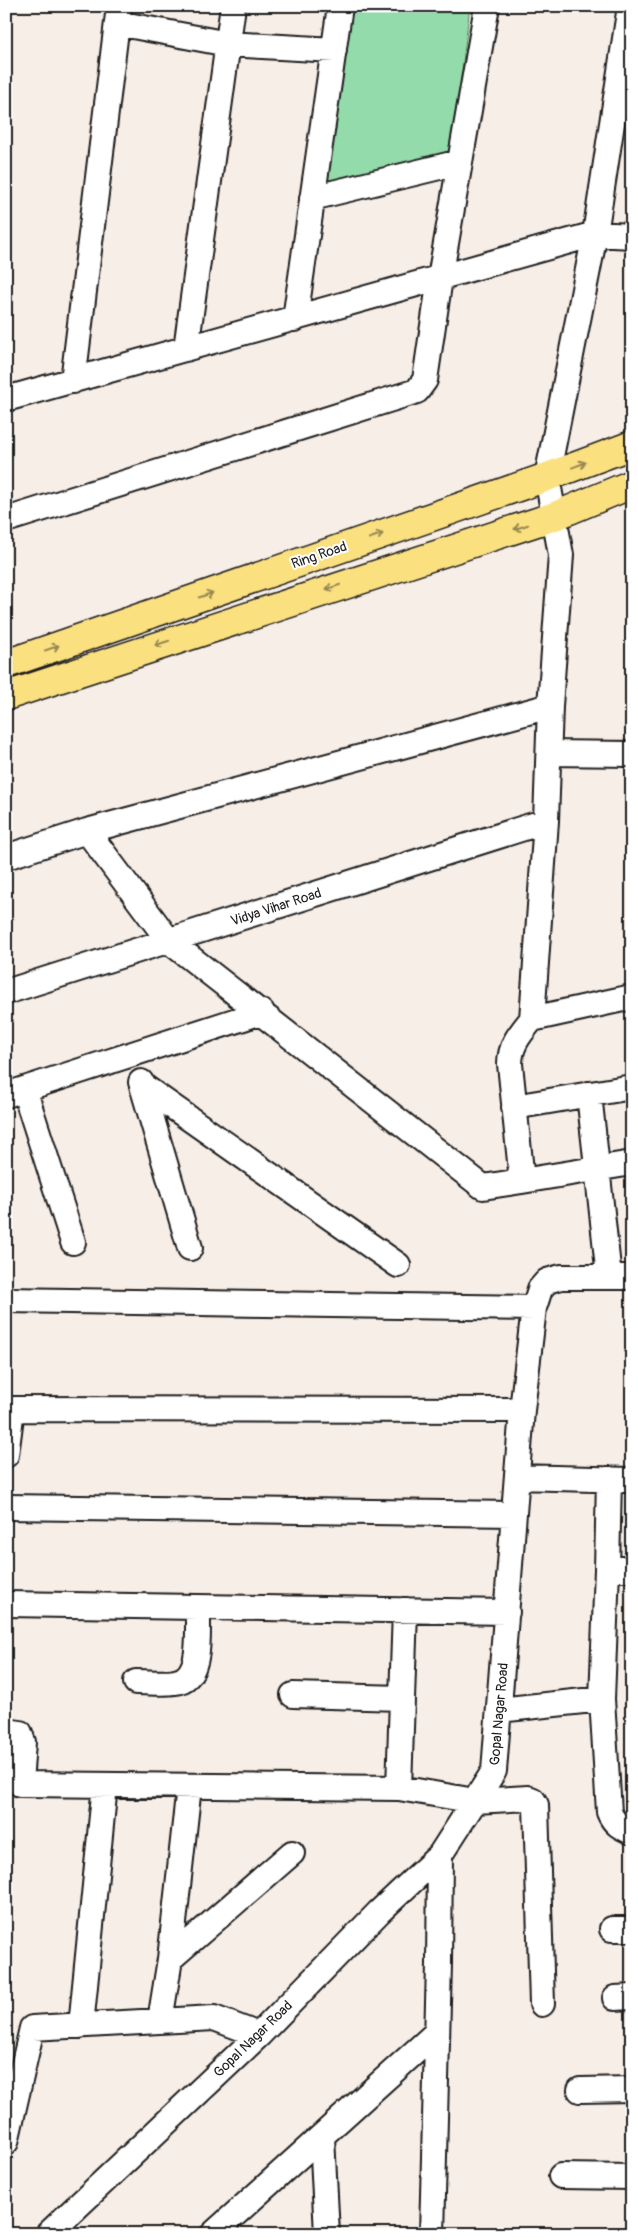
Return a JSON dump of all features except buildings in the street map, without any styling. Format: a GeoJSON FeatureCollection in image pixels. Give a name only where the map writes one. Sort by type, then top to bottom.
{"type":"FeatureCollection","features":[{"type":"Feature","properties":{"kind":"main road","name":"Ring Road"},"geometry":{"type":"LineString","coordinates":[[6,664],[547,477],[632,445]]}},
{"type":"Feature","properties":{"kind":"main road"},"geometry":{"type":"LineString","coordinates":[[6,696],[556,516],[632,484]]}},
{"type":"Feature","properties":{"kind":"street"},"geometry":{"type":"LineString","coordinates":[[186,349],[233,6]]}},
{"type":"Feature","properties":{"kind":"street"},"geometry":{"type":"LineString","coordinates":[[295,318],[340,6]]}},
{"type":"Feature","properties":{"kind":"street"},"geometry":{"type":"LineString","coordinates":[[6,520],[417,391],[425,380],[440,278],[487,6]]}},
{"type":"Feature","properties":{"kind":"street"},"geometry":{"type":"LineString","coordinates":[[522,1181],[510,1053],[516,1038],[532,1019],[546,821],[550,706],[561,555],[556,516],[547,477],[595,234],[630,6]]}},
{"type":"Feature","properties":{"kind":"street"},"geometry":{"type":"LineString","coordinates":[[73,381],[118,15],[228,44],[334,50]]}},
{"type":"Feature","properties":{"kind":"street"},"geometry":{"type":"LineString","coordinates":[[312,198],[460,162]]}},
{"type":"Feature","properties":{"kind":"street"},"geometry":{"type":"LineString","coordinates":[[6,400],[595,234],[632,236]]}},
{"type":"Feature","properties":{"kind":"street"},"geometry":{"type":"LineString","coordinates":[[6,857],[87,831],[550,706]]}},
{"type":"Feature","properties":{"kind":"street"},"geometry":{"type":"LineString","coordinates":[[549,753],[632,754]]}},
{"type":"Feature","properties":{"kind":"street","name":"Vidya Vihar Road"},"geometry":{"type":"LineString","coordinates":[[6,992],[169,942],[546,821]]}},
{"type":"Feature","properties":{"kind":"street"},"geometry":{"type":"LineString","coordinates":[[87,831],[169,942],[262,1012],[483,1187],[632,1163]]}},
{"type":"Feature","properties":{"kind":"street"},"geometry":{"type":"LineString","coordinates":[[532,1019],[632,997]]}},
{"type":"Feature","properties":{"kind":"street"},"geometry":{"type":"LineString","coordinates":[[73,1242],[15,1092],[262,1012]]}},
{"type":"Feature","properties":{"kind":"street"},"geometry":{"type":"LineString","coordinates":[[133,1054],[190,1248]]}},
{"type":"Feature","properties":{"kind":"street"},"geometry":{"type":"LineString","coordinates":[[143,1086],[398,1265]]}},
{"type":"Feature","properties":{"kind":"street"},"geometry":{"type":"LineString","coordinates":[[514,1107],[632,1086]]}},
{"type":"Feature","properties":{"kind":"street"},"geometry":{"type":"LineString","coordinates":[[589,1094],[598,1169],[621,1277]]}},
{"type":"Feature","properties":{"kind":"street","name":"Gopal Nagar Road"},"geometry":{"type":"LineString","coordinates":[[48,2234],[259,2035],[380,1912],[440,1855],[494,1771],[522,1410],[534,1308],[540,1289],[547,1282],[561,1278],[621,1277]]}},
{"type":"Feature","properties":{"kind":"street"},"geometry":{"type":"LineString","coordinates":[[6,1300],[534,1308]]}},
{"type":"Feature","properties":{"kind":"street"},"geometry":{"type":"LineString","coordinates":[[6,1455],[9,1409],[522,1410]]}},
{"type":"Feature","properties":{"kind":"street"},"geometry":{"type":"LineString","coordinates":[[517,1477],[620,1479],[607,1568],[602,1699],[609,1812],[630,1841]]}},
{"type":"Feature","properties":{"kind":"street"},"geometry":{"type":"LineString","coordinates":[[6,1507],[514,1514]]}},
{"type":"Feature","properties":{"kind":"street"},"geometry":{"type":"LineString","coordinates":[[607,1568],[632,1570]]}},
{"type":"Feature","properties":{"kind":"street"},"geometry":{"type":"LineString","coordinates":[[6,1604],[507,1612]]}},
{"type":"Feature","properties":{"kind":"street"},"geometry":{"type":"LineString","coordinates":[[136,1682],[177,1682],[188,1676],[197,1662],[198,1608]]}},
{"type":"Feature","properties":{"kind":"street"},"geometry":{"type":"LineString","coordinates":[[399,1788],[405,1610]]}},
{"type":"Feature","properties":{"kind":"street"},"geometry":{"type":"LineString","coordinates":[[293,1695],[402,1698]]}},
{"type":"Feature","properties":{"kind":"street"},"geometry":{"type":"LineString","coordinates":[[499,1710],[602,1699]]}},
{"type":"Feature","properties":{"kind":"street"},"geometry":{"type":"LineString","coordinates":[[6,1730],[20,1734],[23,1742],[20,1784],[399,1788],[475,1801],[528,1798],[533,1800],[536,1805],[542,2004]]}},
{"type":"Feature","properties":{"kind":"street"},"geometry":{"type":"LineString","coordinates":[[81,2026],[105,1785]]}},
{"type":"Feature","properties":{"kind":"street"},"geometry":{"type":"LineString","coordinates":[[160,2021],[170,1959],[189,1786]]}},
{"type":"Feature","properties":{"kind":"street"},"geometry":{"type":"LineString","coordinates":[[170,1959],[292,1853]]}},
{"type":"Feature","properties":{"kind":"street"},"geometry":{"type":"LineString","coordinates":[[432,2234],[440,1855]]}},
{"type":"Feature","properties":{"kind":"street"},"geometry":{"type":"LineString","coordinates":[[6,2142],[32,2028],[214,2018],[259,2035]]}},
{"type":"Feature","properties":{"kind":"street"},"geometry":{"type":"LineString","coordinates":[[213,2234],[437,2032]]}},
{"type":"Feature","properties":{"kind":"street"},"geometry":{"type":"LineString","coordinates":[[580,2090],[632,2089]]}},
{"type":"Feature","properties":{"kind":"street"},"geometry":{"type":"LineString","coordinates":[[322,2137],[327,2234]]}},
{"type":"Feature","properties":{"kind":"street"},"geometry":{"type":"LineString","coordinates":[[561,2176],[632,2177]]}},
{"type":"Feature","properties":{"kind":"green space"},"geometry":{"type":"Polygon","coordinates":[[[346,6],[470,6],[452,150],[322,189],[346,6]]]}}]}
